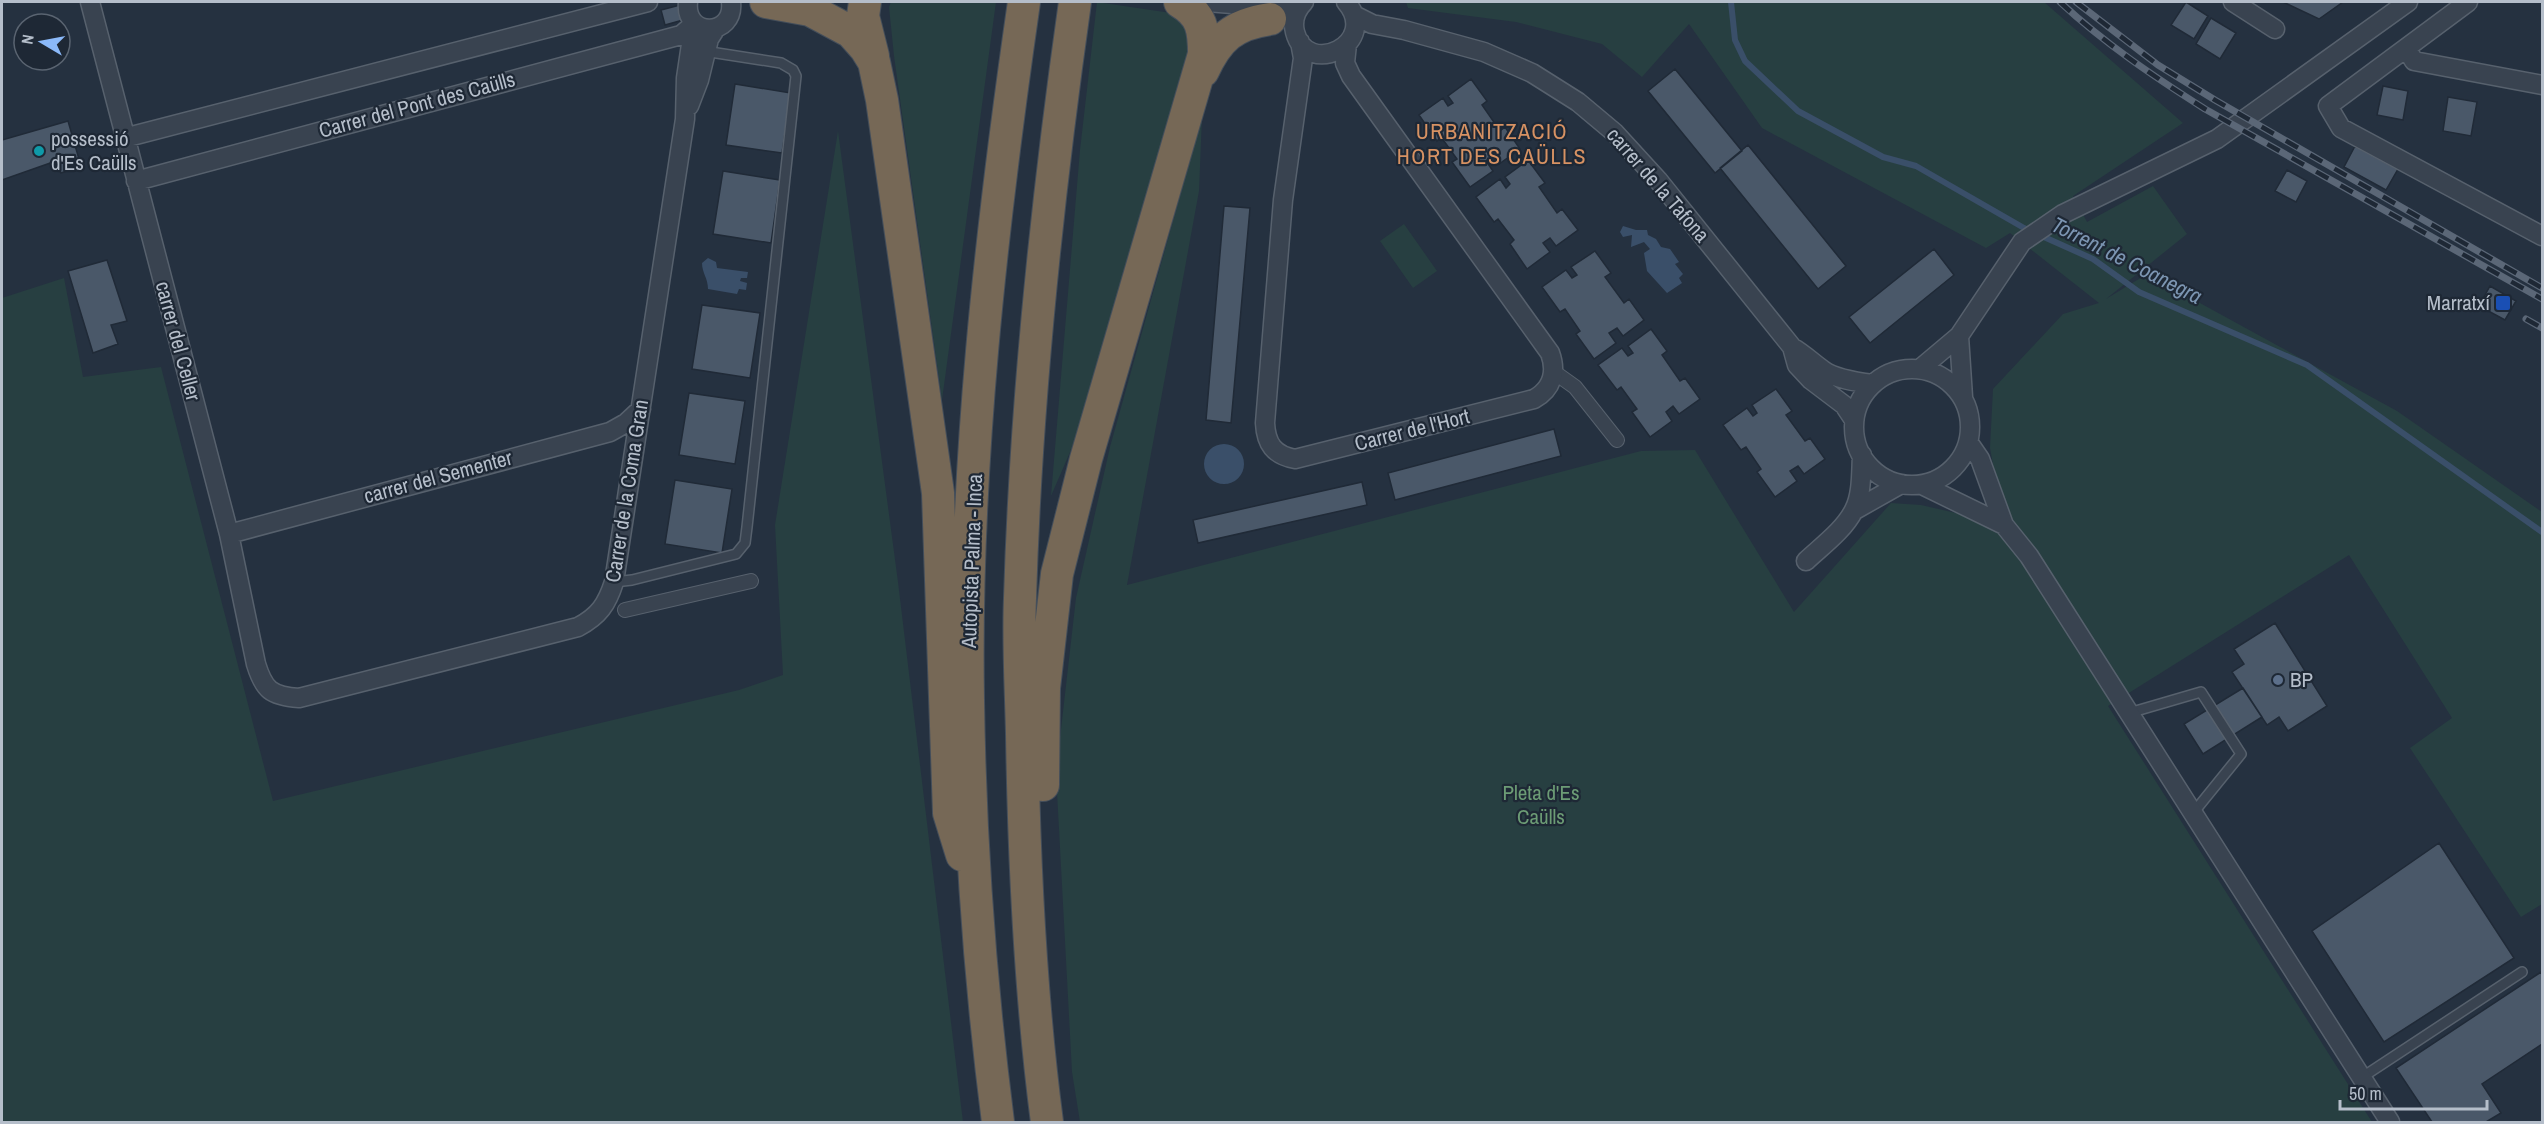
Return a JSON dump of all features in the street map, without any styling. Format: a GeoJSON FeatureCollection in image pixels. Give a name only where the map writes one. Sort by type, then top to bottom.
{"type":"FeatureCollection","features":[{"type":"Feature","properties":{"kind":"highway"},"geometry":{"type":"LineString","coordinates":[[766,2],[810,10],[851,32],[874,62]]}},
{"type":"Feature","properties":{"kind":"highway"},"geometry":{"type":"LineString","coordinates":[[865,2],[863,16],[882,100],[938,493],[949,813],[975,898]]}},
{"type":"Feature","properties":{"kind":"highway","name":"Autopista Palma - Inca"},"geometry":{"type":"LineString","coordinates":[[998,1122],[975,898],[968,698],[972,497],[998,198],[1024,2]]}},
{"type":"Feature","properties":{"kind":"highway"},"geometry":{"type":"LineString","coordinates":[[1047,1122],[1038,1049],[1023,851],[1020,601],[1024,503],[1049,205],[1075,2]]}},
{"type":"Feature","properties":{"kind":"highway"},"geometry":{"type":"LineString","coordinates":[[1023,851],[1043,805],[1044,688],[1057,574],[1086,459],[1204,54],[1204,33],[1198,18],[1180,2]]}},
{"type":"Feature","properties":{"kind":"highway"},"geometry":{"type":"LineString","coordinates":[[1197,82],[1208,59],[1228,34],[1253,21],[1270,19]]}},
{"type":"Feature","properties":{"kind":"street","name":"carrer del Celler"},"geometry":{"type":"LineString","coordinates":[[90,2],[229,534],[261,681]]}},
{"type":"Feature","properties":{"kind":"street","name":"Carrer del Pont des Caülls"},"geometry":{"type":"LineString","coordinates":[[124,138],[648,2]]}},
{"type":"Feature","properties":{"kind":"street"},"geometry":{"type":"LineString","coordinates":[[688,2],[688,14],[694,24],[705,28],[716,28]]}},
{"type":"Feature","properties":{"kind":"street"},"geometry":{"type":"LineString","coordinates":[[731,5],[754,2]]}},
{"type":"Feature","properties":{"kind":"street"},"geometry":{"type":"LineString","coordinates":[[1210,2],[1282,9],[1291,9],[1303,3]]}},
{"type":"Feature","properties":{"kind":"street"},"geometry":{"type":"LineString","coordinates":[[1210,2],[1284,24],[1298,39]]}},
{"type":"Feature","properties":{"kind":"street"},"geometry":{"type":"LineString","coordinates":[[2233,2],[2275,29]]}},
{"type":"Feature","properties":{"kind":"street"},"geometry":{"type":"LineString","coordinates":[[1921,368],[1959,336],[2022,242],[2063,214],[2217,140],[2408,2]]}},
{"type":"Feature","properties":{"kind":"street"},"geometry":{"type":"LineString","coordinates":[[2468,2],[2328,106],[2341,128],[2542,236]]}},
{"type":"Feature","properties":{"kind":"street","name":"Carrer de l'Hort"},"geometry":{"type":"LineString","coordinates":[[1303,3],[1294,20],[1303,58],[1283,200],[1265,423],[1268,443],[1287,458],[1303,458],[1534,399],[1548,388],[1554,372]]}},
{"type":"Feature","properties":{"kind":"street","name":"Carrer de la Coma Gran"},"geometry":{"type":"LineString","coordinates":[[685,119],[699,80],[709,39],[716,28],[728,20],[731,5]]}},
{"type":"Feature","properties":{"kind":"street"},"geometry":{"type":"LineString","coordinates":[[1352,7],[1355,28],[1349,42],[1345,63],[1351,76],[1550,353],[1554,363],[1554,372],[1575,387],[1617,440]]}},
{"type":"Feature","properties":{"kind":"street","name":"carrer de la Tafona"},"geometry":{"type":"LineString","coordinates":[[1352,7],[1372,24],[1404,30],[1426,38],[1484,52],[1518,66],[1556,87],[1598,118],[1658,180],[1792,347]]}},
{"type":"Feature","properties":{"kind":"street","name":"Carrer del Pont des Caülls"},"geometry":{"type":"LineString","coordinates":[[136,181],[681,35],[694,24]]}},
{"type":"Feature","properties":{"kind":"street","name":"Carrer de la Coma Gran"},"geometry":{"type":"LineString","coordinates":[[261,681],[270,692],[298,698],[578,627],[601,611],[614,582],[685,119],[686,78],[694,24]]}},
{"type":"Feature","properties":{"kind":"street","name":"carrer de la Tafona"},"geometry":{"type":"LineString","coordinates":[[1298,39],[1312,52],[1327,54],[1342,49],[1349,42],[1365,34],[1401,40],[1426,38]]}},
{"type":"Feature","properties":{"kind":"street"},"geometry":{"type":"LineString","coordinates":[[2406,48],[2414,61],[2542,85]]}},
{"type":"Feature","properties":{"kind":"street"},"geometry":{"type":"LineString","coordinates":[[1959,336],[1963,397]]}},
{"type":"Feature","properties":{"kind":"street"},"geometry":{"type":"LineString","coordinates":[[1792,347],[1807,355],[1824,371],[1856,382],[1873,384]]}},
{"type":"Feature","properties":{"kind":"street"},"geometry":{"type":"LineString","coordinates":[[1792,347],[1797,365],[1811,380],[1844,405],[1854,420]]}},
{"type":"Feature","properties":{"kind":"street"},"geometry":{"type":"LineString","coordinates":[[1921,368],[1938,374],[1952,383],[1963,397],[1969,412],[1971,428],[1969,443],[1962,458],[1951,471],[1938,480],[1922,485],[1901,484],[1876,473],[1862,455],[1855,440],[1854,420],[1863,394],[1873,384],[1887,374],[1903,369],[1921,368]]}},
{"type":"Feature","properties":{"kind":"street","name":"carrer del Sementer"},"geometry":{"type":"LineString","coordinates":[[229,534],[610,432],[626,423],[641,409]]}},
{"type":"Feature","properties":{"kind":"street"},"geometry":{"type":"LineString","coordinates":[[1969,443],[1980,459],[2004,525],[2029,556],[2390,1122]]}},
{"type":"Feature","properties":{"kind":"street"},"geometry":{"type":"LineString","coordinates":[[1855,510],[1862,455]]}},
{"type":"Feature","properties":{"kind":"street"},"geometry":{"type":"LineString","coordinates":[[1806,561],[1843,526],[1855,510],[1901,484]]}},
{"type":"Feature","properties":{"kind":"street"},"geometry":{"type":"LineString","coordinates":[[1922,485],[2004,525]]}},
{"type":"Feature","properties":{"kind":"street"},"geometry":{"type":"LineString","coordinates":[[625,610],[751,581]]}},
{"type":"Feature","properties":{"kind":"lane"},"geometry":{"type":"LineString","coordinates":[[614,582],[632,580],[736,554],[745,543],[796,76],[793,70],[781,63],[705,51]]}},
{"type":"Feature","properties":{"kind":"lane"},"geometry":{"type":"LineString","coordinates":[[2129,713],[2201,692],[2241,754],[2194,812]]}},
{"type":"Feature","properties":{"kind":"lane"},"geometry":{"type":"LineString","coordinates":[[2361,1078],[2522,972]]}},
{"type":"Feature","properties":{"kind":"green space"},"geometry":{"type":"Polygon","coordinates":[[[891,2],[996,2],[942,400],[894,56],[889,7],[891,2]]]}},
{"type":"Feature","properties":{"kind":"green space"},"geometry":{"type":"Polygon","coordinates":[[[1097,2],[1171,13],[1180,17],[1193,44],[1090,406],[1051,496],[1080,150],[1097,2]]]}},
{"type":"Feature","properties":{"kind":"green space","name":"Pleta d'Es Caülls"},"geometry":{"type":"Polygon","coordinates":[[[1406,2],[2044,2],[2183,123],[2073,196],[2087,222],[2153,186],[2187,234],[2106,299],[2147,274],[2397,411],[2542,512],[2542,904],[2521,917],[2410,748],[2452,718],[2349,555],[2108,706],[2372,1122],[1080,1122],[1072,1072],[1056,773],[1076,598],[1110,447],[1202,117],[1199,191],[1127,585],[1641,451],[1695,450],[1794,612],[1891,503],[1921,505],[2004,524],[1990,448],[1993,389],[2063,314],[2099,303],[2010,233],[1986,248],[1762,128],[1689,24],[1642,77],[1602,44],[1516,22],[1408,8],[1406,2]]]}},
{"type":"Feature","properties":{"kind":"green space"},"geometry":{"type":"Polygon","coordinates":[[[838,131],[898,582],[963,1122],[2,1122],[2,298],[64,278],[83,377],[161,367],[273,801],[739,690],[783,675],[775,525],[838,131]]]}},
{"type":"Feature","properties":{"kind":"green space"},"geometry":{"type":"Polygon","coordinates":[[[1404,224],[1437,271],[1413,288],[1380,241],[1404,224]]]}},
{"type":"Feature","properties":{"kind":"water"},"geometry":{"type":"Polygon","coordinates":[[[1623,226],[1636,230],[1647,230],[1648,235],[1656,239],[1661,247],[1670,249],[1679,262],[1675,264],[1683,274],[1679,278],[1682,283],[1667,293],[1647,271],[1644,253],[1650,249],[1644,242],[1631,247],[1632,235],[1623,237],[1620,232],[1623,226]]]}},
{"type":"Feature","properties":{"kind":"water"},"geometry":{"type":"Polygon","coordinates":[[[708,258],[716,262],[717,268],[748,272],[747,278],[741,278],[740,281],[747,283],[746,290],[739,289],[737,294],[708,289],[702,263],[708,258]]]}},
{"type":"Feature","properties":{"kind":"water"},"geometry":{"type":"Polygon","coordinates":[[[1224,444],[1238,450],[1244,464],[1238,478],[1224,484],[1210,478],[1204,464],[1210,450],[1224,444]]]}},
{"type":"Feature","properties":{"kind":"building"},"geometry":{"type":"Polygon","coordinates":[[[2186,2],[2208,16],[2194,39],[2171,25],[2186,2]]]}},
{"type":"Feature","properties":{"kind":"building"},"geometry":{"type":"Polygon","coordinates":[[[2283,2],[2343,2],[2319,19],[2283,2]]]}},
{"type":"Feature","properties":{"kind":"building"},"geometry":{"type":"Polygon","coordinates":[[[680,5],[683,20],[665,25],[661,10],[680,5]]]}},
{"type":"Feature","properties":{"kind":"building"},"geometry":{"type":"Polygon","coordinates":[[[2211,18],[2236,33],[2220,59],[2196,44],[2211,18]]]}},
{"type":"Feature","properties":{"kind":"building"},"geometry":{"type":"Polygon","coordinates":[[[1675,69],[1742,151],[1715,173],[1648,91],[1675,69]]]}},
{"type":"Feature","properties":{"kind":"building"},"geometry":{"type":"Polygon","coordinates":[[[1471,79],[1487,101],[1482,105],[1500,131],[1505,127],[1520,149],[1499,164],[1493,156],[1486,161],[1493,171],[1470,187],[1452,162],[1457,159],[1441,137],[1437,141],[1419,115],[1443,98],[1448,106],[1453,103],[1448,96],[1471,79]]]}},
{"type":"Feature","properties":{"kind":"building"},"geometry":{"type":"Polygon","coordinates":[[[735,84],[791,93],[782,153],[726,145],[735,84]]]}},
{"type":"Feature","properties":{"kind":"building"},"geometry":{"type":"Polygon","coordinates":[[[2383,86],[2408,91],[2403,120],[2377,115],[2383,86]]]}},
{"type":"Feature","properties":{"kind":"building"},"geometry":{"type":"Polygon","coordinates":[[[2448,97],[2477,102],[2471,136],[2443,131],[2448,97]]]}},
{"type":"Feature","properties":{"kind":"building","name":"possessió d'Es Caülls"},"geometry":{"type":"Polygon","coordinates":[[[68,121],[81,166],[61,173],[56,161],[2,180],[2,140],[68,121]]]}},
{"type":"Feature","properties":{"kind":"building"},"geometry":{"type":"Polygon","coordinates":[[[1748,145],[1846,266],[1818,289],[1720,168],[1748,145]]]}},
{"type":"Feature","properties":{"kind":"building"},"geometry":{"type":"Polygon","coordinates":[[[2355,146],[2398,169],[2386,190],[2344,167],[2355,146]]]}},
{"type":"Feature","properties":{"kind":"building"},"geometry":{"type":"Polygon","coordinates":[[[1528,160],[1545,183],[1539,187],[1557,213],[1562,209],[1578,230],[1556,246],[1550,238],[1543,243],[1550,252],[1527,269],[1510,244],[1514,240],[1498,219],[1494,222],[1476,197],[1500,179],[1506,188],[1510,184],[1505,177],[1528,160]]]}},
{"type":"Feature","properties":{"kind":"building"},"geometry":{"type":"Polygon","coordinates":[[[2287,170],[2307,181],[2296,202],[2275,191],[2287,170]]]}},
{"type":"Feature","properties":{"kind":"building"},"geometry":{"type":"Polygon","coordinates":[[[723,171],[780,180],[771,243],[713,234],[723,171]]]}},
{"type":"Feature","properties":{"kind":"building"},"geometry":{"type":"Polygon","coordinates":[[[1224,206],[1250,208],[1231,423],[1206,420],[1224,206]]]}},
{"type":"Feature","properties":{"kind":"building"},"geometry":{"type":"Polygon","coordinates":[[[1934,249],[1954,275],[1870,343],[1849,317],[1934,249]]]}},
{"type":"Feature","properties":{"kind":"building"},"geometry":{"type":"Polygon","coordinates":[[[1595,251],[1611,273],[1605,277],[1624,303],[1629,299],[1644,320],[1623,336],[1617,328],[1609,333],[1616,343],[1594,359],[1576,334],[1580,331],[1565,309],[1560,312],[1542,287],[1566,270],[1572,278],[1577,275],[1571,267],[1595,251]]]}},
{"type":"Feature","properties":{"kind":"building"},"geometry":{"type":"Polygon","coordinates":[[[107,260],[127,321],[111,325],[118,344],[93,353],[68,271],[107,260]]]}},
{"type":"Feature","properties":{"kind":"building"},"geometry":{"type":"Polygon","coordinates":[[[2490,286],[2516,301],[2505,320],[2479,306],[2490,286]]]}},
{"type":"Feature","properties":{"kind":"building"},"geometry":{"type":"Polygon","coordinates":[[[702,305],[760,313],[750,378],[692,369],[702,305]]]}},
{"type":"Feature","properties":{"kind":"building"},"geometry":{"type":"Polygon","coordinates":[[[1651,329],[1667,351],[1662,355],[1680,381],[1685,378],[1700,399],[1679,414],[1673,406],[1666,412],[1672,421],[1650,437],[1632,412],[1637,409],[1621,387],[1617,390],[1598,365],[1622,348],[1628,356],[1633,353],[1628,346],[1651,329]]]}},
{"type":"Feature","properties":{"kind":"building"},"geometry":{"type":"Polygon","coordinates":[[[1776,389],[1792,411],[1786,415],[1805,441],[1810,438],[1825,459],[1804,474],[1798,466],[1790,471],[1797,481],[1775,497],[1757,472],[1761,469],[1746,447],[1741,450],[1723,425],[1747,408],[1753,416],[1757,413],[1752,405],[1776,389]]]}},
{"type":"Feature","properties":{"kind":"building"},"geometry":{"type":"Polygon","coordinates":[[[689,393],[745,401],[735,464],[679,455],[689,393]]]}},
{"type":"Feature","properties":{"kind":"building"},"geometry":{"type":"Polygon","coordinates":[[[1554,429],[1561,456],[1395,500],[1388,473],[1554,429]]]}},
{"type":"Feature","properties":{"kind":"building"},"geometry":{"type":"Polygon","coordinates":[[[675,480],[732,489],[722,553],[665,544],[675,480]]]}},
{"type":"Feature","properties":{"kind":"building"},"geometry":{"type":"Polygon","coordinates":[[[1362,482],[1367,505],[1198,543],[1193,520],[1362,482]]]}},
{"type":"Feature","properties":{"kind":"building"},"geometry":{"type":"Polygon","coordinates":[[[2275,623],[2327,706],[2288,731],[2279,717],[2267,725],[2232,672],[2244,664],[2234,649],[2275,623]]]}},
{"type":"Feature","properties":{"kind":"building"},"geometry":{"type":"Polygon","coordinates":[[[2243,688],[2262,717],[2203,754],[2184,724],[2243,688]]]}},
{"type":"Feature","properties":{"kind":"building"},"geometry":{"type":"Polygon","coordinates":[[[2439,843],[2514,958],[2384,1042],[2312,931],[2439,843]]]}},
{"type":"Feature","properties":{"kind":"building"},"geometry":{"type":"Polygon","coordinates":[[[2541,972],[2542,1044],[2482,1084],[2501,1113],[2486,1122],[2432,1122],[2396,1068],[2541,972]]]}},
{"type":"Feature","properties":{"kind":"waterway","name":"Torrent de Coanegra"},"geometry":{"type":"LineString","coordinates":[[1731,2],[1735,40],[1745,61],[1798,111],[1883,157],[1916,166],[2024,228],[2093,259],[2139,292],[2307,365],[2542,532]]}},
{"type":"Feature","properties":{"kind":"railway"},"geometry":{"type":"LineString","coordinates":[[2060,2],[2130,58],[2205,109],[2542,299]]}},
{"type":"Feature","properties":{"kind":"railway"},"geometry":{"type":"LineString","coordinates":[[2076,2],[2158,65],[2215,100],[2542,288]]}},
{"type":"Feature","properties":{"kind":"railway"},"geometry":{"type":"LineString","coordinates":[[2526,319],[2542,328]]}},
{"type":"Feature","properties":{"kind":"place","name":"possessió d'Es Caülls"},"geometry":{"type":"Point","coordinates":[39,151]}},
{"type":"Feature","properties":{"kind":"place","name":"Marratxí"},"geometry":{"type":"Point","coordinates":[2503,303]}},
{"type":"Feature","properties":{"kind":"place","name":"BP"},"geometry":{"type":"Point","coordinates":[2278,680]}},
{"type":"Feature","properties":{"kind":"district","name":"URBANITZACIÓ HORT DES CAÜLLS"},"geometry":{"type":"Point","coordinates":[1492,144]}}]}
